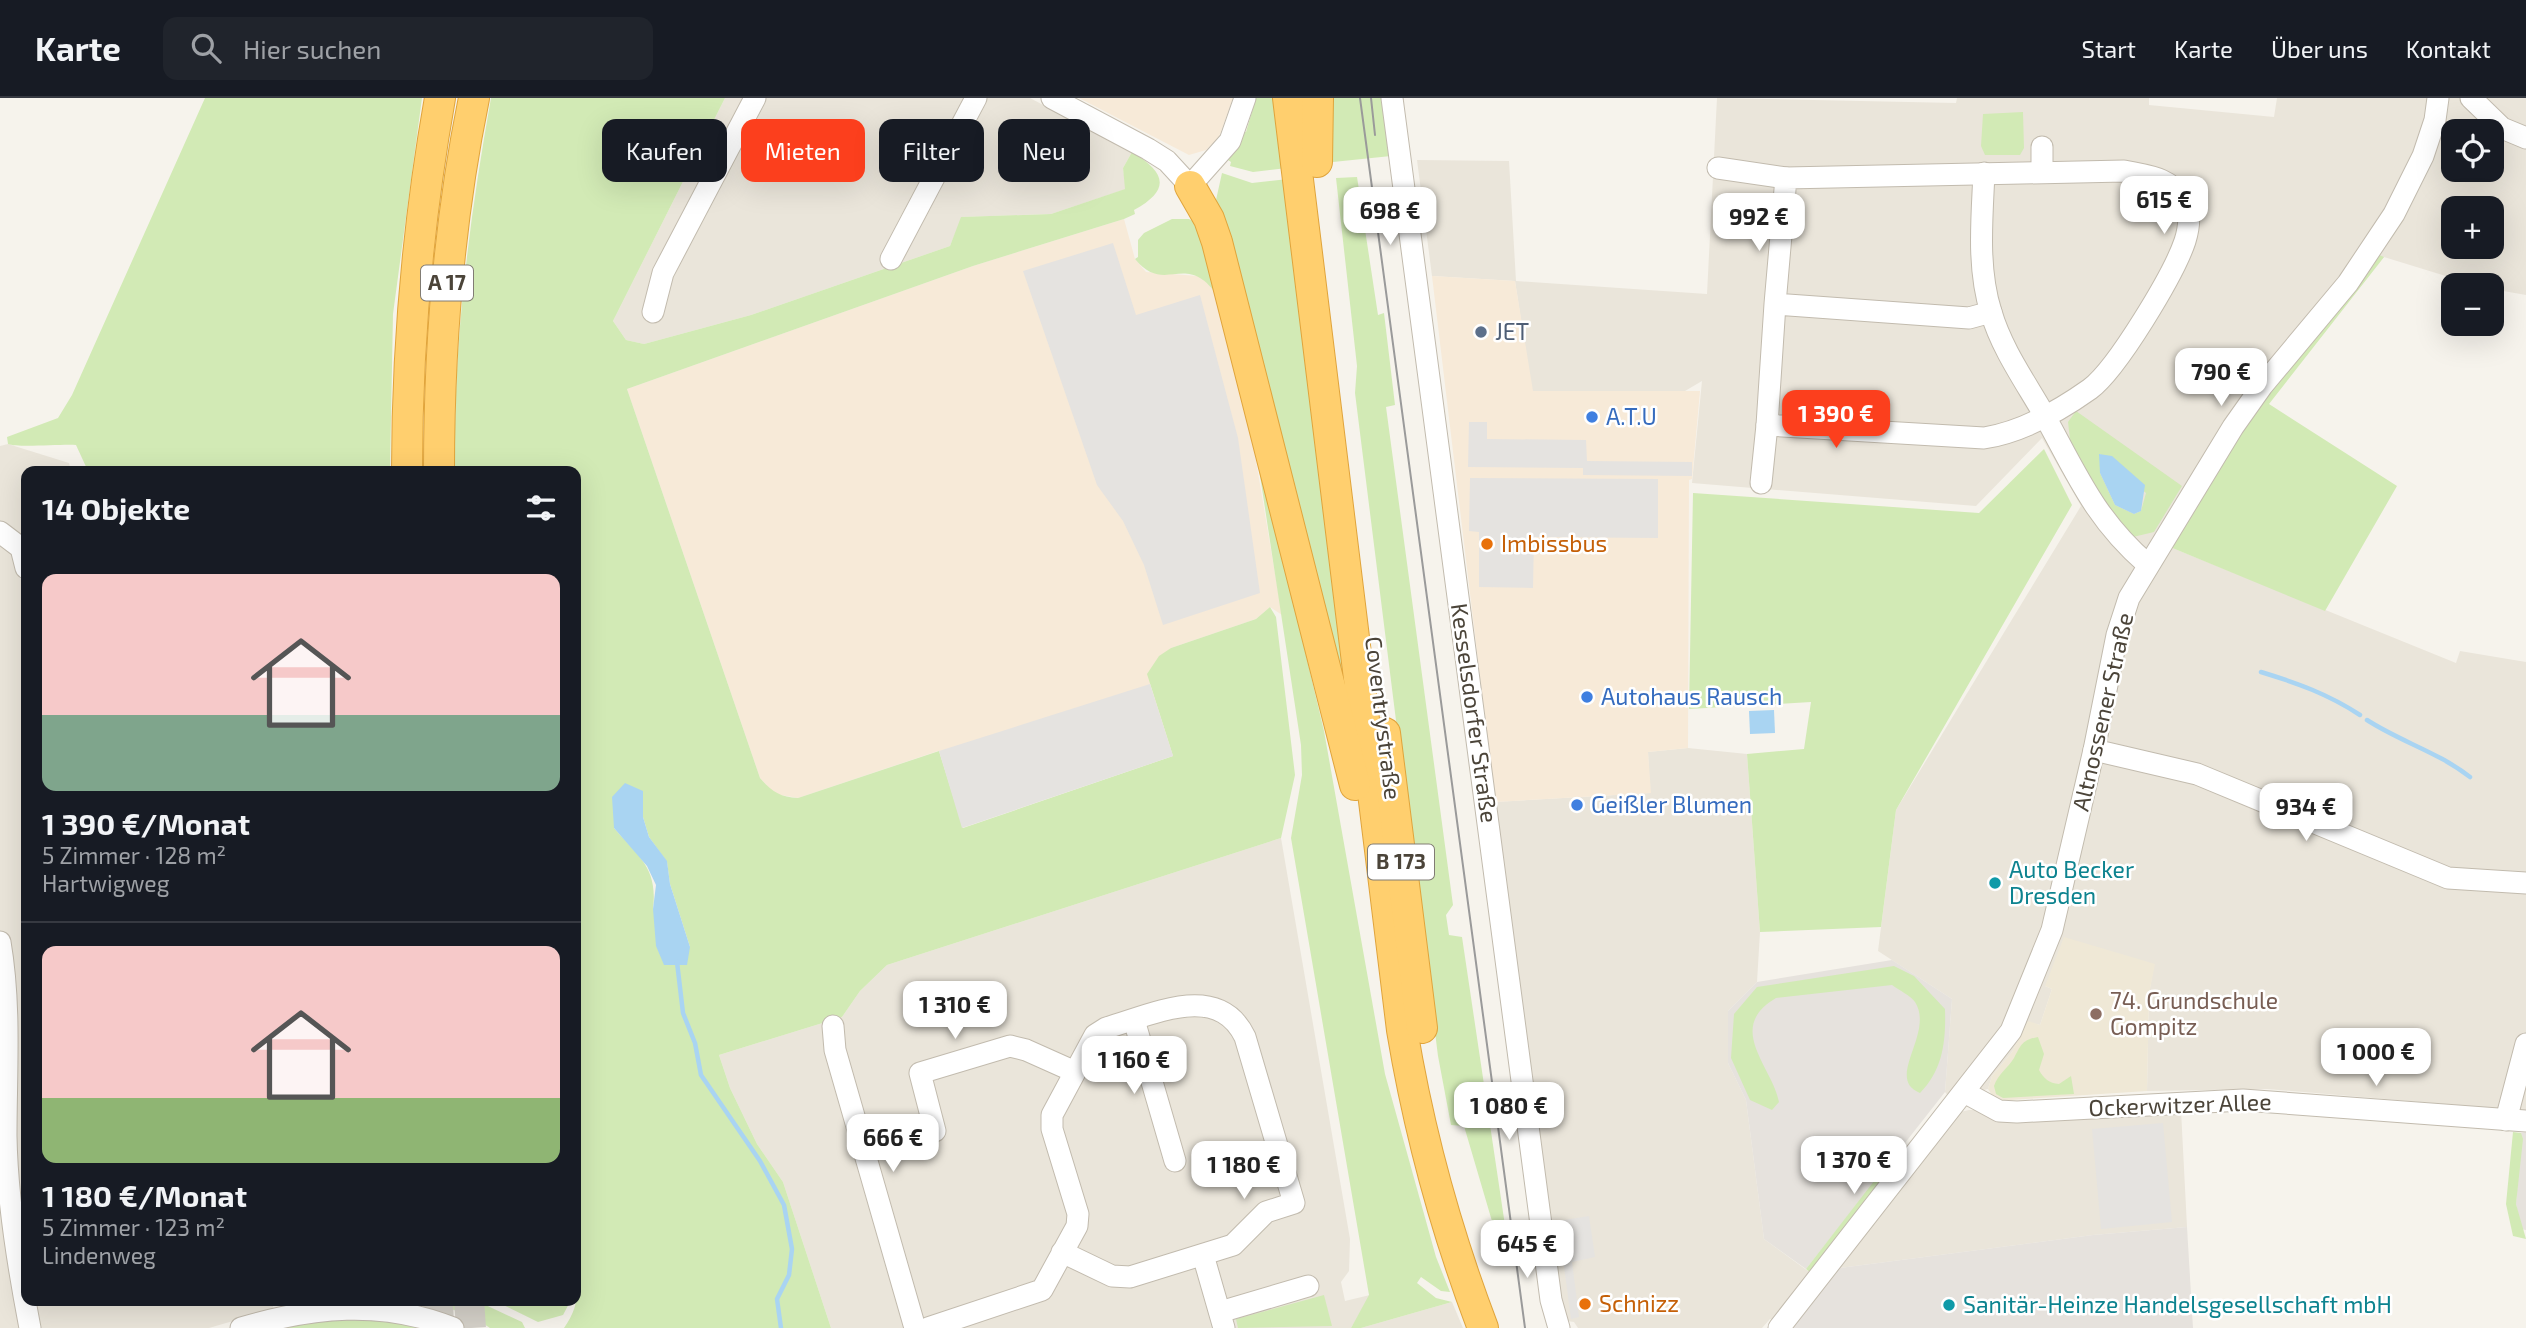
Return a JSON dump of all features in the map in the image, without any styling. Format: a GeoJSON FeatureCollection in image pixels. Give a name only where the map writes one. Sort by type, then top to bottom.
{"type":"FeatureCollection","features":[{"type":"Feature","properties":{"kind":"highway","name":"A 17"},"geometry":{"type":"LineString","coordinates":[[407,466],[411,314],[426,186],[440,98]]}},
{"type":"Feature","properties":{"kind":"highway","name":"A 17"},"geometry":{"type":"LineString","coordinates":[[439,466],[442,351],[448,268],[474,98]]}},
{"type":"Feature","properties":{"kind":"highway","name":"B 173"},"geometry":{"type":"LineString","coordinates":[[1288,98],[1402,1030],[1424,1143],[1454,1249],[1483,1328]]}},
{"type":"Feature","properties":{"kind":"highway","name":"Coventrystraße"},"geometry":{"type":"LineString","coordinates":[[1309,98],[1425,1053],[1444,1143],[1504,1328]]}},
{"type":"Feature","properties":{"kind":"highway"},"geometry":{"type":"LineString","coordinates":[[1317,162],[1318,98]]}},
{"type":"Feature","properties":{"kind":"highway"},"geometry":{"type":"LineString","coordinates":[[1190,186],[1209,219],[1220,255],[1382,880]]}},
{"type":"Feature","properties":{"kind":"street"},"geometry":{"type":"LineString","coordinates":[[653,312],[663,273],[755,98]]}},
{"type":"Feature","properties":{"kind":"street"},"geometry":{"type":"LineString","coordinates":[[891,259],[976,98]]}},
{"type":"Feature","properties":{"kind":"street"},"geometry":{"type":"LineString","coordinates":[[1052,98],[1167,161],[1190,186],[1230,141],[1245,98]]}},
{"type":"Feature","properties":{"kind":"street","name":"Kesselsdorfer Straße"},"geometry":{"type":"LineString","coordinates":[[1392,98],[1551,1300],[1559,1328]]}},
{"type":"Feature","properties":{"kind":"street","name":"Altnossener Straße"},"geometry":{"type":"LineString","coordinates":[[1779,1328],[2011,1031],[2044,953],[2056,916],[2117,635],[2129,598],[2147,564],[2240,417],[2348,283],[2395,214],[2423,156],[2435,120],[2438,98]]}},
{"type":"Feature","properties":{"kind":"street"},"geometry":{"type":"LineString","coordinates":[[2471,98],[2502,128],[2526,138]]}},
{"type":"Feature","properties":{"kind":"street"},"geometry":{"type":"LineString","coordinates":[[2042,148],[2042,172]]}},
{"type":"Feature","properties":{"kind":"street"},"geometry":{"type":"LineString","coordinates":[[1718,168],[1786,178],[2124,172],[2162,178],[2176,189],[2186,202],[2189,222],[2185,241],[2166,281],[2106,371],[2091,388],[2025,427],[1984,438],[1767,425]]}},
{"type":"Feature","properties":{"kind":"street"},"geometry":{"type":"LineString","coordinates":[[1984,173],[1983,273],[1991,312],[2009,354],[2094,508],[2117,538],[2147,564]]}},
{"type":"Feature","properties":{"kind":"street"},"geometry":{"type":"LineString","coordinates":[[1761,483],[1786,178]]}},
{"type":"Feature","properties":{"kind":"street"},"geometry":{"type":"LineString","coordinates":[[1775,304],[1969,318],[1991,312]]}},
{"type":"Feature","properties":{"kind":"street"},"geometry":{"type":"LineString","coordinates":[[0,532],[21,548]]}},
{"type":"Feature","properties":{"kind":"street"},"geometry":{"type":"LineString","coordinates":[[2094,750],[2197,774],[2448,878],[2526,883]]}},
{"type":"Feature","properties":{"kind":"street"},"geometry":{"type":"LineString","coordinates":[[0,942],[4,1024],[3,1139],[19,1190],[10,1268],[21,1301]]}},
{"type":"Feature","properties":{"kind":"street"},"geometry":{"type":"LineString","coordinates":[[928,1328],[1035,1295],[1042,1290],[1062,1252],[1076,1226],[1078,1214],[1052,1129],[1052,1115],[1073,1071],[1095,1035],[1106,1028],[1194,1004],[1220,1009],[1237,1020],[1245,1037],[1294,1203],[1266,1212],[1242,1239],[1203,1255],[1130,1277],[1112,1276],[1062,1252]]}},
{"type":"Feature","properties":{"kind":"street"},"geometry":{"type":"LineString","coordinates":[[1134,1020],[1175,1161]]}},
{"type":"Feature","properties":{"kind":"street"},"geometry":{"type":"LineString","coordinates":[[833,1026],[835,1050],[915,1328]]}},
{"type":"Feature","properties":{"kind":"street"},"geometry":{"type":"LineString","coordinates":[[2516,1120],[2526,1044]]}},
{"type":"Feature","properties":{"kind":"street"},"geometry":{"type":"LineString","coordinates":[[935,1131],[920,1073],[1010,1046],[1026,1050],[1073,1071]]}},
{"type":"Feature","properties":{"kind":"street","name":"Ockerwitzer Allee"},"geometry":{"type":"LineString","coordinates":[[1964,1093],[1999,1111],[2017,1112],[2243,1100],[2516,1120]]}},
{"type":"Feature","properties":{"kind":"street"},"geometry":{"type":"LineString","coordinates":[[1203,1255],[1222,1320],[1308,1286]]}},
{"type":"Feature","properties":{"kind":"street"},"geometry":{"type":"LineString","coordinates":[[23,1306],[30,1328]]}},
{"type":"Feature","properties":{"kind":"street"},"geometry":{"type":"LineString","coordinates":[[241,1328],[305,1311],[340,1308],[407,1313],[453,1328]]}},
{"type":"Feature","properties":{"kind":"shaded area"},"geometry":{"type":"Polygon","coordinates":[[[725,98],[1030,98],[1070,119],[998,119],[998,182],[1090,182],[1090,130],[1132,152],[1123,168],[1126,189],[1051,214],[962,217],[950,246],[751,315],[644,344],[626,340],[613,321],[683,182],[727,182],[727,119],[714,119],[725,98]]]}},
{"type":"Feature","properties":{"kind":"shaded area"},"geometry":{"type":"Polygon","coordinates":[[[1079,98],[1233,98],[1219,137],[1206,150],[1189,155],[1079,98]]]}},
{"type":"Feature","properties":{"kind":"shaded area"},"geometry":{"type":"Polygon","coordinates":[[[1717,98],[1956,103],[1957,98],[2149,98],[2149,105],[2274,117],[2277,98],[2526,98],[2526,295],[2504,291],[2504,273],[2441,275],[2384,257],[2268,404],[2170,547],[2456,663],[2460,651],[2526,662],[2526,1111],[2267,1089],[2147,1091],[2149,994],[2154,964],[2045,986],[2052,989],[2040,1025],[2028,1022],[2012,1052],[1992,1076],[1988,1089],[1950,1098],[1945,1092],[1952,999],[1878,951],[1896,810],[2081,506],[2042,438],[1976,506],[1692,483],[1702,381],[1685,391],[1532,391],[1515,281],[1432,276],[1417,160],[1509,161],[1516,281],[1707,294],[1717,98]]]}},
{"type":"Feature","properties":{"kind":"shaded area"},"geometry":{"type":"Polygon","coordinates":[[[1124,219],[1135,259],[1146,272],[1198,276],[1209,283],[1219,298],[1252,437],[1282,615],[1270,607],[1256,619],[1171,648],[1150,684],[1173,756],[938,751],[798,798],[775,794],[760,778],[627,389],[973,266],[1124,219]]]}},
{"type":"Feature","properties":{"kind":"shaded area"},"geometry":{"type":"Polygon","coordinates":[[[1113,243],[1136,315],[1200,295],[1238,438],[1260,593],[1163,625],[1144,565],[1123,521],[1097,485],[1023,271],[1113,243]]]}},
{"type":"Feature","properties":{"kind":"shaded area"},"geometry":{"type":"Polygon","coordinates":[[[1432,276],[1515,281],[1533,391],[1700,391],[1692,479],[1689,480],[1688,748],[1648,752],[1651,793],[1495,802],[1432,276]]]}},
{"type":"Feature","properties":{"kind":"shaded area"},"geometry":{"type":"Polygon","coordinates":[[[1469,422],[1487,422],[1487,439],[1586,440],[1587,461],[1692,462],[1692,476],[1583,475],[1583,468],[1468,467],[1469,422]]]}},
{"type":"Feature","properties":{"kind":"shaded area"},"geometry":{"type":"Polygon","coordinates":[[[8,444],[69,463],[70,466],[21,466],[21,1306],[273,1306],[274,1309],[209,1328],[0,1328],[0,446],[8,444]]]}},
{"type":"Feature","properties":{"kind":"shaded area"},"geometry":{"type":"Polygon","coordinates":[[[1470,478],[1658,479],[1658,538],[1534,537],[1533,588],[1479,587],[1479,532],[1469,531],[1470,478]]]}},
{"type":"Feature","properties":{"kind":"shaded area"},"geometry":{"type":"Polygon","coordinates":[[[1150,684],[1173,756],[962,828],[939,751],[1150,684]]]}},
{"type":"Feature","properties":{"kind":"shaded area"},"geometry":{"type":"Polygon","coordinates":[[[1688,748],[1747,754],[1760,932],[1757,982],[1728,1011],[1728,1063],[1746,1100],[1764,1239],[1812,1274],[1777,1321],[1770,1319],[1762,1328],[1578,1328],[1574,1322],[1567,1321],[1559,1289],[1495,802],[1650,793],[1648,752],[1688,748]]]}},
{"type":"Feature","properties":{"kind":"shaded area"},"geometry":{"type":"Polygon","coordinates":[[[1281,838],[1350,1239],[1349,1271],[1341,1282],[1345,1301],[1370,1295],[1351,1328],[831,1328],[783,1182],[757,1144],[730,1088],[719,1055],[842,1017],[860,991],[887,965],[1281,838]]]}},
{"type":"Feature","properties":{"kind":"shaded area","name":"74. Grundschule Gompitz"},"geometry":{"type":"Polygon","coordinates":[[[2064,937],[2155,964],[2149,994],[2147,1091],[1996,1101],[1988,1089],[1992,1076],[2012,1052],[2028,1021],[2040,1025],[2052,989],[2045,986],[2064,937]]]}},
{"type":"Feature","properties":{"kind":"shaded area"},"geometry":{"type":"Polygon","coordinates":[[[1892,960],[1952,999],[1945,1092],[1806,1269],[1764,1239],[1746,1100],[1728,1063],[1728,1011],[1757,982],[1892,960]]]}},
{"type":"Feature","properties":{"kind":"shaded area"},"geometry":{"type":"Polygon","coordinates":[[[2181,1110],[2187,1227],[2093,1235],[1832,1269],[1960,1112],[2181,1110]]]}},
{"type":"Feature","properties":{"kind":"shaded area"},"geometry":{"type":"Polygon","coordinates":[[[2163,1123],[2172,1222],[2101,1229],[2092,1129],[2163,1123]]]}},
{"type":"Feature","properties":{"kind":"shaded area"},"geometry":{"type":"Polygon","coordinates":[[[2521,1133],[2526,1133],[2526,1230],[2521,1229],[2516,1204],[2521,1133]]]}},
{"type":"Feature","properties":{"kind":"shaded area"},"geometry":{"type":"Polygon","coordinates":[[[1589,1216],[1595,1257],[1572,1262],[1579,1317],[1571,1319],[1558,1221],[1589,1216]]]}},
{"type":"Feature","properties":{"kind":"shaded area"},"geometry":{"type":"Polygon","coordinates":[[[2187,1227],[2193,1328],[1788,1328],[1832,1269],[2093,1235],[2187,1227]]]}},
{"type":"Feature","properties":{"kind":"shaded area"},"geometry":{"type":"Polygon","coordinates":[[[1452,1302],[1463,1328],[1361,1328],[1452,1302]]]}},
{"type":"Feature","properties":{"kind":"green space"},"geometry":{"type":"Polygon","coordinates":[[[205,98],[422,98],[393,314],[390,466],[86,466],[76,445],[8,444],[7,437],[58,418],[72,395],[205,98]]]}},
{"type":"Feature","properties":{"kind":"green space"},"geometry":{"type":"Polygon","coordinates":[[[491,98],[725,98],[714,119],[602,119],[602,182],[683,182],[613,321],[626,340],[644,344],[751,315],[950,246],[961,217],[1051,214],[1125,189],[1123,168],[1132,152],[1152,167],[1160,181],[1154,195],[1134,210],[1135,214],[1124,219],[973,266],[627,389],[760,778],[781,795],[798,798],[939,751],[963,828],[1173,756],[1147,674],[1159,656],[1171,648],[1256,619],[1270,607],[1276,617],[1295,775],[1281,838],[887,965],[860,991],[842,1017],[719,1055],[730,1088],[757,1144],[783,1182],[831,1328],[564,1328],[575,1306],[581,1306],[581,466],[455,466],[457,377],[464,283],[491,98]],[[643,791],[614,828],[645,864],[653,883],[653,909],[690,947],[670,884],[667,862],[649,837],[643,817],[643,791]]]}},
{"type":"Feature","properties":{"kind":"green space"},"geometry":{"type":"Polygon","coordinates":[[[1256,98],[1280,98],[1287,168],[1253,172],[1230,166],[1231,162],[1228,160],[1242,131],[1246,132],[1256,98]]]}},
{"type":"Feature","properties":{"kind":"green space"},"geometry":{"type":"Polygon","coordinates":[[[1330,98],[1384,98],[1391,156],[1333,162],[1330,98]]]}},
{"type":"Feature","properties":{"kind":"green space"},"geometry":{"type":"Polygon","coordinates":[[[2023,112],[2024,148],[2020,155],[1985,155],[1981,146],[1983,114],[2023,112]]]}},
{"type":"Feature","properties":{"kind":"green space"},"geometry":{"type":"Polygon","coordinates":[[[1222,173],[1252,183],[1288,179],[1362,779],[1216,200],[1222,173]]]}},
{"type":"Feature","properties":{"kind":"green space"},"geometry":{"type":"Polygon","coordinates":[[[1357,177],[1378,315],[1384,313],[1395,405],[1386,407],[1453,905],[1446,915],[1449,935],[1462,937],[1510,1259],[1504,1262],[1464,1126],[1451,1125],[1438,1056],[1355,393],[1357,366],[1336,178],[1357,177]]]}},
{"type":"Feature","properties":{"kind":"green space"},"geometry":{"type":"Polygon","coordinates":[[[1172,219],[1189,219],[1197,223],[1219,298],[1196,276],[1157,274],[1146,270],[1135,259],[1138,257],[1138,240],[1144,233],[1172,219]]]}},
{"type":"Feature","properties":{"kind":"green space"},"geometry":{"type":"Polygon","coordinates":[[[2377,254],[2384,257],[2269,404],[2397,486],[2325,611],[2170,547],[2262,396],[2362,281],[2375,263],[2373,261],[2377,254]]]}},
{"type":"Feature","properties":{"kind":"green space"},"geometry":{"type":"Polygon","coordinates":[[[2076,411],[2182,486],[2154,532],[2133,537],[2100,505],[2079,456],[2071,448],[2068,422],[2076,411]],[[2100,454],[2100,473],[2115,505],[2134,514],[2141,511],[2146,493],[2100,454]]]}},
{"type":"Feature","properties":{"kind":"green space"},"geometry":{"type":"Polygon","coordinates":[[[1254,436],[1324,731],[1385,1074],[1436,1257],[1450,1292],[1441,1291],[1421,1277],[1417,1283],[1436,1298],[1452,1302],[1361,1328],[1351,1328],[1369,1295],[1291,838],[1302,775],[1301,745],[1254,436]]]}},
{"type":"Feature","properties":{"kind":"green space"},"geometry":{"type":"Polygon","coordinates":[[[2044,449],[2072,505],[1896,810],[1881,927],[1760,932],[1747,754],[1804,749],[1811,702],[1689,709],[1693,493],[1979,513],[2044,449]]]}},
{"type":"Feature","properties":{"kind":"green space"},"geometry":{"type":"Polygon","coordinates":[[[1894,966],[1914,976],[1945,1009],[1945,1032],[1938,1065],[1920,1093],[1910,1086],[1907,1077],[1919,1027],[1919,1014],[1915,1002],[1892,985],[1776,998],[1761,1010],[1754,1022],[1753,1035],[1779,1102],[1772,1110],[1750,1100],[1731,1058],[1734,1014],[1757,987],[1894,966]]]}},
{"type":"Feature","properties":{"kind":"green space"},"geometry":{"type":"Polygon","coordinates":[[[2038,1037],[2044,1054],[2039,1070],[2050,1082],[2059,1084],[2071,1076],[2074,1094],[2003,1098],[1996,1094],[1996,1082],[2012,1062],[2020,1046],[2038,1037]]]}},
{"type":"Feature","properties":{"kind":"green space"},"geometry":{"type":"Polygon","coordinates":[[[2513,1132],[2521,1133],[2523,1139],[2516,1204],[2526,1239],[2513,1236],[2506,1204],[2513,1132]]]}},
{"type":"Feature","properties":{"kind":"green space"},"geometry":{"type":"Polygon","coordinates":[[[1878,1176],[1882,1183],[1812,1274],[1806,1269],[1878,1176]]]}},
{"type":"Feature","properties":{"kind":"green space"},"geometry":{"type":"Polygon","coordinates":[[[1324,1295],[1332,1326],[1238,1328],[1236,1319],[1324,1295]]]}},
{"type":"Feature","properties":{"kind":"green space"},"geometry":{"type":"Polygon","coordinates":[[[442,1306],[488,1306],[522,1322],[525,1328],[490,1328],[472,1316],[442,1306]]]}},
{"type":"Feature","properties":{"kind":"green space"},"geometry":{"type":"Polygon","coordinates":[[[505,1306],[568,1306],[563,1315],[538,1322],[505,1306]]]}},
{"type":"Feature","properties":{"kind":"green space"},"geometry":{"type":"Polygon","coordinates":[[[339,1315],[403,1322],[422,1328],[270,1328],[339,1315]]]}},
{"type":"Feature","properties":{"kind":"water"},"geometry":{"type":"Polygon","coordinates":[[[2099,454],[2112,456],[2145,485],[2141,511],[2134,514],[2115,505],[2100,473],[2099,454]]]}},
{"type":"Feature","properties":{"kind":"water"},"geometry":{"type":"Polygon","coordinates":[[[1774,710],[1775,733],[1750,734],[1749,711],[1774,710]]]}},
{"type":"Feature","properties":{"kind":"water"},"geometry":{"type":"Polygon","coordinates":[[[625,783],[643,791],[643,817],[649,837],[667,861],[670,884],[690,947],[687,965],[664,965],[656,946],[653,909],[656,885],[647,866],[614,828],[612,797],[625,783]]]}},
{"type":"Feature","properties":{"kind":"waterway"},"geometry":{"type":"LineString","coordinates":[[2261,672],[2312,690],[2360,715]]}},
{"type":"Feature","properties":{"kind":"waterway"},"geometry":{"type":"LineString","coordinates":[[2367,720],[2470,777]]}},
{"type":"Feature","properties":{"kind":"waterway"},"geometry":{"type":"LineString","coordinates":[[677,962],[683,1013],[695,1043],[701,1075],[760,1161],[784,1205],[792,1249],[789,1275],[777,1299],[781,1328]]}},
{"type":"Feature","properties":{"kind":"tunnel"},"geometry":{"type":"LineString","coordinates":[[438,1306],[439,1328]]}},
{"type":"Feature","properties":{"kind":"tunnel"},"geometry":{"type":"LineString","coordinates":[[469,1306],[471,1328]]}},
{"type":"Feature","properties":{"kind":"tram line"},"geometry":{"type":"LineString","coordinates":[[1360,98],[1525,1328]]}},
{"type":"Feature","properties":{"kind":"tram line"},"geometry":{"type":"LineString","coordinates":[[1371,98],[1375,135]]}},
{"type":"Feature","properties":{"kind":"place","name":"JET"},"geometry":{"type":"Point","coordinates":[1481,332]}},
{"type":"Feature","properties":{"kind":"place","name":"A.T.U"},"geometry":{"type":"Point","coordinates":[1592,417]}},
{"type":"Feature","properties":{"kind":"place","name":"Imbissbus"},"geometry":{"type":"Point","coordinates":[1487,544]}},
{"type":"Feature","properties":{"kind":"place","name":"Autohaus Rausch"},"geometry":{"type":"Point","coordinates":[1587,697]}},
{"type":"Feature","properties":{"kind":"place","name":"Geißler Blumen"},"geometry":{"type":"Point","coordinates":[1577,805]}},
{"type":"Feature","properties":{"kind":"place","name":"Auto Becker Dresden"},"geometry":{"type":"Point","coordinates":[1995,883]}},
{"type":"Feature","properties":{"kind":"place","name":"74. Grundschule Gompitz"},"geometry":{"type":"Point","coordinates":[2096,1014]}},
{"type":"Feature","properties":{"kind":"place","name":"Schnizz"},"geometry":{"type":"Point","coordinates":[1585,1304]}},
{"type":"Feature","properties":{"kind":"place","name":"Sanitär-Heinze Handelsgesellschaft mbH"},"geometry":{"type":"Point","coordinates":[1949,1305]}}]}
